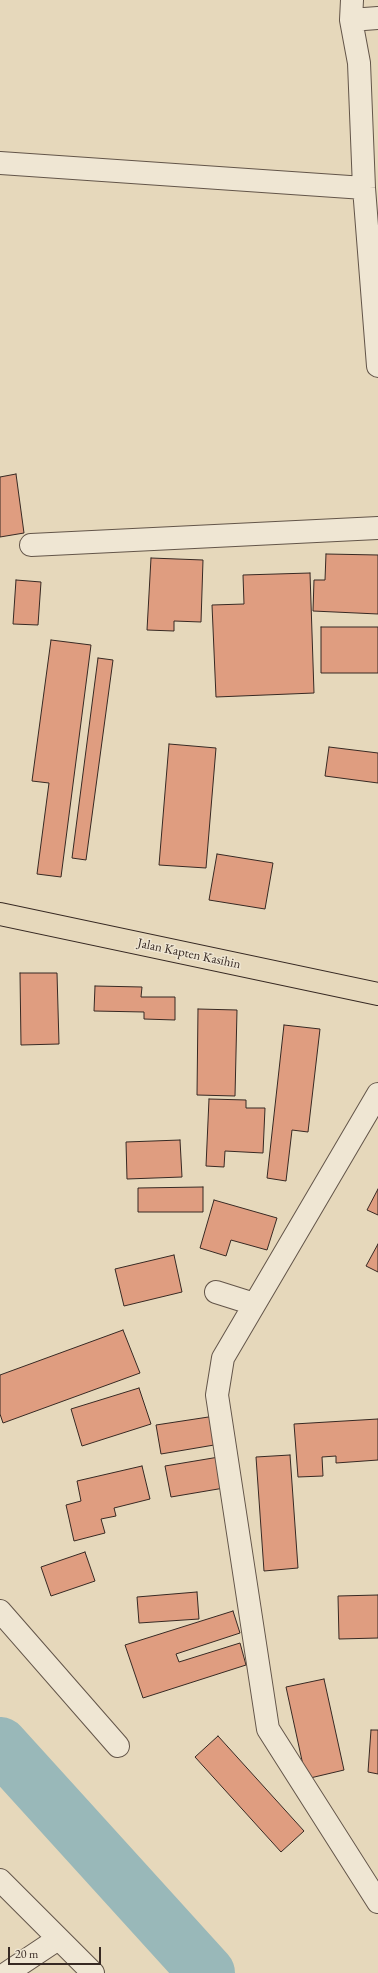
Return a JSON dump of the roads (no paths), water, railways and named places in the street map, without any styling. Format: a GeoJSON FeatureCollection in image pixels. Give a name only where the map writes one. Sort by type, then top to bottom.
{"type":"FeatureCollection","features":[{"type":"Feature","properties":{"kind":"main road","name":"Jalan Kapten Kasihin"},"geometry":{"type":"LineString","coordinates":[[0,914],[378,994]]}},
{"type":"Feature","properties":{"kind":"street"},"geometry":{"type":"LineString","coordinates":[[378,18],[352,10],[359,63],[364,188],[378,366]]}},
{"type":"Feature","properties":{"kind":"street"},"geometry":{"type":"LineString","coordinates":[[0,163],[364,188]]}},
{"type":"Feature","properties":{"kind":"street"},"geometry":{"type":"LineString","coordinates":[[31,545],[378,528]]}},
{"type":"Feature","properties":{"kind":"street"},"geometry":{"type":"LineString","coordinates":[[378,1094],[223,1358],[217,1395],[268,1729],[378,1902]]}},
{"type":"Feature","properties":{"kind":"street"},"geometry":{"type":"LineString","coordinates":[[216,1292],[254,1304]]}},
{"type":"Feature","properties":{"kind":"street"},"geometry":{"type":"LineString","coordinates":[[0,1611],[118,1746]]}},
{"type":"Feature","properties":{"kind":"street"},"geometry":{"type":"LineString","coordinates":[[0,1880],[93,1973]]}},
{"type":"Feature","properties":{"kind":"street"},"geometry":{"type":"LineString","coordinates":[[8,1973],[58,1939]]}},
{"type":"Feature","properties":{"kind":"waterway"},"geometry":{"type":"LineString","coordinates":[[0,1745],[207,1973]]}}]}
